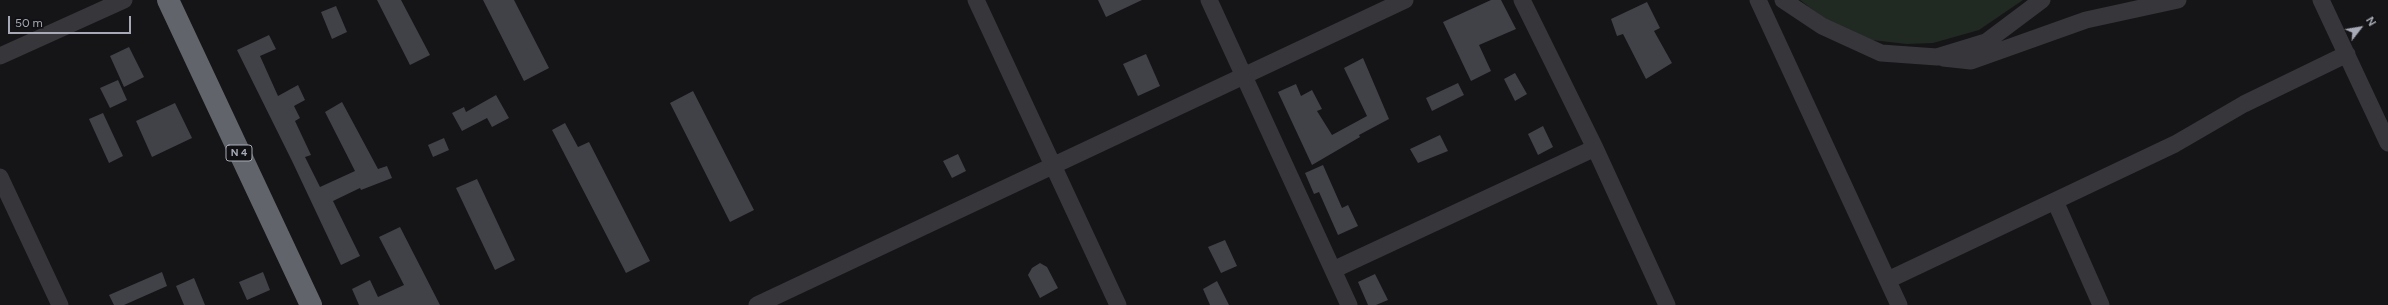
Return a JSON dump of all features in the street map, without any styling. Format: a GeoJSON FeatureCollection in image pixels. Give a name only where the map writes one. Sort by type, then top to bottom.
{"type":"FeatureCollection","features":[{"type":"Feature","properties":{"kind":"highway","name":"N 4"},"geometry":{"type":"LineString","coordinates":[[168,0],[311,305]]}},
{"type":"Feature","properties":{"kind":"street"},"geometry":{"type":"LineString","coordinates":[[0,56],[124,0]]}},
{"type":"Feature","properties":{"kind":"street"},"geometry":{"type":"LineString","coordinates":[[976,0],[1118,305]]}},
{"type":"Feature","properties":{"kind":"street"},"geometry":{"type":"LineString","coordinates":[[1209,0],[1349,305]]}},
{"type":"Feature","properties":{"kind":"street"},"geometry":{"type":"LineString","coordinates":[[757,305],[1405,0]]}},
{"type":"Feature","properties":{"kind":"street"},"geometry":{"type":"LineString","coordinates":[[1522,0],[1595,148],[1666,305]]}},
{"type":"Feature","properties":{"kind":"street"},"geometry":{"type":"LineString","coordinates":[[1758,0],[1899,305]]}},
{"type":"Feature","properties":{"kind":"street"},"geometry":{"type":"LineString","coordinates":[[1783,0],[1822,26],[1881,53],[1971,61],[2086,20],[2178,0]]}},
{"type":"Feature","properties":{"kind":"street"},"geometry":{"type":"LineString","coordinates":[[1937,57],[1986,42],[2042,0]]}},
{"type":"Feature","properties":{"kind":"street"},"geometry":{"type":"LineString","coordinates":[[2321,0],[2388,143]]}},
{"type":"Feature","properties":{"kind":"street"},"geometry":{"type":"LineString","coordinates":[[1888,280],[2175,144],[2244,104],[2347,54]]}},
{"type":"Feature","properties":{"kind":"street"},"geometry":{"type":"LineString","coordinates":[[1333,270],[1595,148]]}},
{"type":"Feature","properties":{"kind":"street"},"geometry":{"type":"LineString","coordinates":[[0,177],[60,305]]}},
{"type":"Feature","properties":{"kind":"street"},"geometry":{"type":"LineString","coordinates":[[2055,201],[2101,305]]}},
{"type":"Feature","properties":{"kind":"shaded area"},"geometry":{"type":"Polygon","coordinates":[[[1800,0],[2023,0],[1979,30],[1933,43],[1907,44],[1872,40],[1836,28],[1800,0]]]}},
{"type":"Feature","properties":{"kind":"building"},"geometry":{"type":"Polygon","coordinates":[[[377,0],[401,0],[430,55],[410,65],[377,0]]]}},
{"type":"Feature","properties":{"kind":"building"},"geometry":{"type":"Polygon","coordinates":[[[483,0],[514,0],[549,68],[524,81],[483,0]]]}},
{"type":"Feature","properties":{"kind":"building"},"geometry":{"type":"Polygon","coordinates":[[[1098,0],[1142,0],[1106,17],[1098,0]]]}},
{"type":"Feature","properties":{"kind":"building"},"geometry":{"type":"Polygon","coordinates":[[[1491,0],[1501,0],[1516,29],[1479,45],[1491,71],[1471,81],[1443,22],[1491,0]]]}},
{"type":"Feature","properties":{"kind":"building"},"geometry":{"type":"Polygon","coordinates":[[[1647,2],[1660,28],[1654,31],[1672,63],[1646,79],[1623,34],[1617,36],[1611,19],[1647,2]]]}},
{"type":"Feature","properties":{"kind":"building"},"geometry":{"type":"Polygon","coordinates":[[[336,6],[347,32],[332,39],[321,12],[336,6]]]}},
{"type":"Feature","properties":{"kind":"building"},"geometry":{"type":"Polygon","coordinates":[[[269,35],[276,49],[260,56],[278,96],[298,85],[305,100],[294,106],[300,118],[295,121],[311,155],[305,157],[320,187],[355,171],[325,112],[342,102],[378,169],[387,166],[392,178],[361,190],[360,188],[333,201],[360,256],[341,265],[293,163],[237,50],[269,35]]]}},
{"type":"Feature","properties":{"kind":"building"},"geometry":{"type":"Polygon","coordinates":[[[129,47],[144,77],[124,87],[110,56],[129,47]]]}},
{"type":"Feature","properties":{"kind":"building"},"geometry":{"type":"Polygon","coordinates":[[[1146,54],[1160,86],[1138,96],[1123,64],[1146,54]]]}},
{"type":"Feature","properties":{"kind":"building"},"geometry":{"type":"Polygon","coordinates":[[[1363,58],[1389,119],[1359,135],[1360,137],[1312,165],[1278,92],[1296,84],[1301,96],[1312,90],[1322,109],[1317,111],[1332,135],[1367,116],[1344,68],[1363,58]]]}},
{"type":"Feature","properties":{"kind":"building"},"geometry":{"type":"Polygon","coordinates":[[[1515,73],[1527,94],[1515,101],[1504,79],[1515,73]]]}},
{"type":"Feature","properties":{"kind":"building"},"geometry":{"type":"Polygon","coordinates":[[[118,80],[127,100],[110,108],[100,88],[118,80]]]}},
{"type":"Feature","properties":{"kind":"building"},"geometry":{"type":"Polygon","coordinates":[[[1458,83],[1464,95],[1432,111],[1426,98],[1458,83]]]}},
{"type":"Feature","properties":{"kind":"building"},"geometry":{"type":"Polygon","coordinates":[[[693,91],[754,210],[730,222],[670,103],[693,91]]]}},
{"type":"Feature","properties":{"kind":"building"},"geometry":{"type":"Polygon","coordinates":[[[496,95],[509,118],[492,127],[487,118],[462,131],[452,113],[464,107],[466,112],[496,95]]]}},
{"type":"Feature","properties":{"kind":"building"},"geometry":{"type":"Polygon","coordinates":[[[175,103],[192,138],[152,157],[136,121],[175,103]]]}},
{"type":"Feature","properties":{"kind":"building"},"geometry":{"type":"Polygon","coordinates":[[[103,113],[123,156],[109,163],[89,119],[103,113]]]}},
{"type":"Feature","properties":{"kind":"building"},"geometry":{"type":"Polygon","coordinates":[[[565,123],[578,147],[589,142],[650,261],[626,273],[552,130],[565,123]]]}},
{"type":"Feature","properties":{"kind":"building"},"geometry":{"type":"Polygon","coordinates":[[[1543,126],[1553,147],[1538,155],[1528,134],[1543,126]]]}},
{"type":"Feature","properties":{"kind":"building"},"geometry":{"type":"Polygon","coordinates":[[[1440,135],[1448,151],[1418,163],[1410,149],[1440,135]]]}},
{"type":"Feature","properties":{"kind":"building"},"geometry":{"type":"Polygon","coordinates":[[[444,138],[449,150],[433,157],[428,145],[444,138]]]}},
{"type":"Feature","properties":{"kind":"building"},"geometry":{"type":"Polygon","coordinates":[[[958,154],[966,171],[952,178],[943,161],[958,154]]]}},
{"type":"Feature","properties":{"kind":"building"},"geometry":{"type":"Polygon","coordinates":[[[1323,165],[1342,208],[1348,205],[1358,226],[1338,235],[1319,192],[1314,194],[1305,173],[1323,165]]]}},
{"type":"Feature","properties":{"kind":"building"},"geometry":{"type":"Polygon","coordinates":[[[477,179],[515,260],[495,270],[456,188],[477,179]]]}},
{"type":"Feature","properties":{"kind":"building"},"geometry":{"type":"Polygon","coordinates":[[[400,227],[440,305],[359,305],[352,289],[370,280],[378,297],[404,285],[379,237],[400,227]]]}},
{"type":"Feature","properties":{"kind":"building"},"geometry":{"type":"Polygon","coordinates":[[[1225,240],[1237,266],[1221,273],[1208,247],[1225,240]]]}},
{"type":"Feature","properties":{"kind":"building"},"geometry":{"type":"Polygon","coordinates":[[[1040,263],[1047,267],[1058,288],[1040,298],[1028,275],[1032,268],[1040,263]]]}},
{"type":"Feature","properties":{"kind":"building"},"geometry":{"type":"Polygon","coordinates":[[[162,272],[167,286],[124,305],[114,305],[109,295],[162,272]]]}},
{"type":"Feature","properties":{"kind":"building"},"geometry":{"type":"Polygon","coordinates":[[[263,272],[270,290],[247,300],[239,282],[263,272]]]}},
{"type":"Feature","properties":{"kind":"building"},"geometry":{"type":"Polygon","coordinates":[[[1375,274],[1388,300],[1376,305],[1368,305],[1358,282],[1375,274]]]}},
{"type":"Feature","properties":{"kind":"building"},"geometry":{"type":"Polygon","coordinates":[[[194,278],[205,305],[184,305],[176,286],[194,278]]]}},
{"type":"Feature","properties":{"kind":"building"},"geometry":{"type":"Polygon","coordinates":[[[1217,281],[1229,305],[1210,305],[1203,289],[1217,281]]]}}]}
